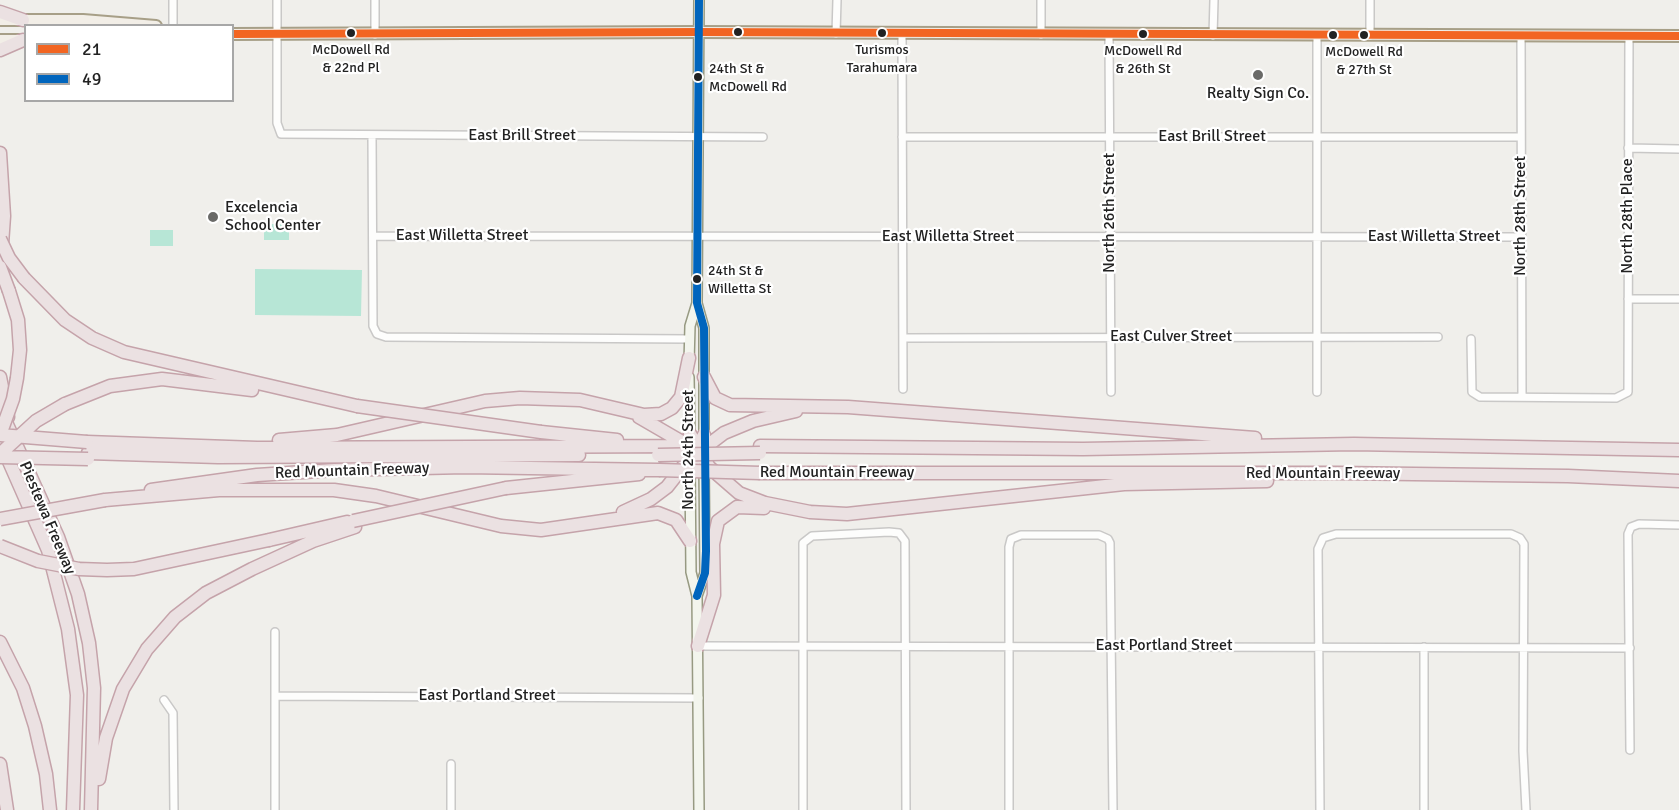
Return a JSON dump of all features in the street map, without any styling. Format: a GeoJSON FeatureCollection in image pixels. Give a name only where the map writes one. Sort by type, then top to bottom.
{"type":"FeatureCollection","features":[{"type":"Feature","properties":{"kind":"highway"},"geometry":{"type":"LineString","coordinates":[[0,12],[23,20]]}},
{"type":"Feature","properties":{"kind":"highway"},"geometry":{"type":"LineString","coordinates":[[0,50],[24,40]]}},
{"type":"Feature","properties":{"kind":"highway"},"geometry":{"type":"LineString","coordinates":[[0,153],[4,216],[0,273]]}},
{"type":"Feature","properties":{"kind":"highway"},"geometry":{"type":"LineString","coordinates":[[0,239],[9,258],[24,278],[65,320],[93,338],[124,352],[357,406]]}},
{"type":"Feature","properties":{"kind":"highway"},"geometry":{"type":"LineString","coordinates":[[0,267],[18,320],[17,378],[3,437]]}},
{"type":"Feature","properties":{"kind":"highway"},"geometry":{"type":"LineString","coordinates":[[210,447],[257,440],[338,435],[501,399],[560,398],[594,403],[633,413],[655,415],[672,408],[683,391],[689,358]]}},
{"type":"Feature","properties":{"kind":"highway"},"geometry":{"type":"LineString","coordinates":[[0,376],[3,437],[48,550],[69,629],[77,695],[74,810]]}},
{"type":"Feature","properties":{"kind":"highway"},"geometry":{"type":"LineString","coordinates":[[704,377],[715,398],[730,405],[818,407],[1354,444]]}},
{"type":"Feature","properties":{"kind":"highway"},"geometry":{"type":"LineString","coordinates":[[0,454],[36,421],[65,404],[110,387],[162,378],[212,383],[357,406],[657,448]]}},
{"type":"Feature","properties":{"kind":"highway"},"geometry":{"type":"LineString","coordinates":[[594,523],[651,499],[697,454],[739,425],[818,407]]}},
{"type":"Feature","properties":{"kind":"highway","name":"Piestewa Freeway"},"geometry":{"type":"LineString","coordinates":[[0,408],[3,437],[28,474],[58,537],[78,594],[89,642],[95,718],[93,810]]}},
{"type":"Feature","properties":{"kind":"highway"},"geometry":{"type":"LineString","coordinates":[[633,413],[697,454],[715,474],[739,493],[765,503],[810,512]]}},
{"type":"Feature","properties":{"kind":"highway"},"geometry":{"type":"LineString","coordinates":[[690,434],[697,454]]}},
{"type":"Feature","properties":{"kind":"highway","name":"Red Mountain Freeway"},"geometry":{"type":"LineString","coordinates":[[3,437],[88,451],[210,447],[657,448],[697,454],[760,449],[1354,444],[1679,450]]}},
{"type":"Feature","properties":{"kind":"highway"},"geometry":{"type":"LineString","coordinates":[[88,451],[218,457],[657,448],[760,449]]}},
{"type":"Feature","properties":{"kind":"highway"},"geometry":{"type":"LineString","coordinates":[[0,454],[88,451],[465,467]]}},
{"type":"Feature","properties":{"kind":"highway","name":"Red Mountain Freeway"},"geometry":{"type":"LineString","coordinates":[[0,519],[167,486],[257,475],[465,467],[760,473],[1337,473],[1568,476],[1679,481]]}},
{"type":"Feature","properties":{"kind":"highway"},"geometry":{"type":"LineString","coordinates":[[0,546],[38,561],[79,569],[134,569],[354,524],[506,488],[616,478],[659,470]]}},
{"type":"Feature","properties":{"kind":"highway"},"geometry":{"type":"LineString","coordinates":[[698,646],[714,595],[713,544],[718,521],[729,510],[743,506],[847,514],[1017,493],[1124,484],[1319,479],[1337,473]]}},
{"type":"Feature","properties":{"kind":"highway"},"geometry":{"type":"LineString","coordinates":[[28,474],[67,585],[78,637],[83,687],[81,810]]}},
{"type":"Feature","properties":{"kind":"highway"},"geometry":{"type":"LineString","coordinates":[[105,500],[219,490],[317,489],[376,496],[522,530],[560,529],[658,513],[676,520],[690,541]]}},
{"type":"Feature","properties":{"kind":"highway"},"geometry":{"type":"LineString","coordinates":[[93,810],[111,718],[130,674],[155,639],[180,613],[214,589],[354,524]]}},
{"type":"Feature","properties":{"kind":"highway"},"geometry":{"type":"LineString","coordinates":[[0,642],[23,688],[35,726],[46,774],[50,810]]}},
{"type":"Feature","properties":{"kind":"highway"},"geometry":{"type":"LineString","coordinates":[[0,764],[7,810]]}},
{"type":"Feature","properties":{"kind":"main road","name":"North 24th Street"},"geometry":{"type":"LineString","coordinates":[[699,0],[697,303],[704,328],[704,377],[690,541],[691,572],[697,596],[699,810]]}},
{"type":"Feature","properties":{"kind":"main road"},"geometry":{"type":"LineString","coordinates":[[0,21],[83,20],[132,24]]}},
{"type":"Feature","properties":{"kind":"main road"},"geometry":{"type":"LineString","coordinates":[[234,34],[699,32],[1214,36],[1679,36]]}},
{"type":"Feature","properties":{"kind":"main road"},"geometry":{"type":"LineString","coordinates":[[0,40],[24,40]]}},
{"type":"Feature","properties":{"kind":"main road","name":"North 24th Street"},"geometry":{"type":"LineString","coordinates":[[690,434],[689,339],[690,326],[697,303]]}},
{"type":"Feature","properties":{"kind":"main road","name":"North 24th Street"},"geometry":{"type":"LineString","coordinates":[[697,454],[705,573],[697,596]]}},
{"type":"Feature","properties":{"kind":"street"},"geometry":{"type":"LineString","coordinates":[[173,0],[173,24]]}},
{"type":"Feature","properties":{"kind":"street"},"geometry":{"type":"LineString","coordinates":[[276,35],[277,0]]}},
{"type":"Feature","properties":{"kind":"street"},"geometry":{"type":"LineString","coordinates":[[375,0],[375,34]]}},
{"type":"Feature","properties":{"kind":"street"},"geometry":{"type":"LineString","coordinates":[[836,34],[837,0]]}},
{"type":"Feature","properties":{"kind":"street"},"geometry":{"type":"LineString","coordinates":[[1041,0],[1041,35]]}},
{"type":"Feature","properties":{"kind":"street"},"geometry":{"type":"LineString","coordinates":[[1214,0],[1214,36]]}},
{"type":"Feature","properties":{"kind":"street"},"geometry":{"type":"LineString","coordinates":[[1370,0],[1370,36]]}},
{"type":"Feature","properties":{"kind":"street"},"geometry":{"type":"LineString","coordinates":[[902,34],[903,389]]}},
{"type":"Feature","properties":{"kind":"street","name":"East Brill Street"},"geometry":{"type":"LineString","coordinates":[[276,35],[277,123],[281,134],[763,137]]}},
{"type":"Feature","properties":{"kind":"street","name":"North 26th Street"},"geometry":{"type":"LineString","coordinates":[[1109,35],[1111,392]]}},
{"type":"Feature","properties":{"kind":"street","name":"North 28th Street"},"geometry":{"type":"LineString","coordinates":[[1521,35],[1522,397]]}},
{"type":"Feature","properties":{"kind":"street","name":"North 28th Place"},"geometry":{"type":"LineString","coordinates":[[1522,397],[1625,396],[1629,387],[1629,35]]}},
{"type":"Feature","properties":{"kind":"street"},"geometry":{"type":"LineString","coordinates":[[1317,36],[1317,392]]}},
{"type":"Feature","properties":{"kind":"street"},"geometry":{"type":"LineString","coordinates":[[372,136],[373,326],[377,334],[386,337],[689,339]]}},
{"type":"Feature","properties":{"kind":"street","name":"East Brill Street"},"geometry":{"type":"LineString","coordinates":[[902,137],[1521,137]]}},
{"type":"Feature","properties":{"kind":"street"},"geometry":{"type":"LineString","coordinates":[[1628,148],[1679,149]]}},
{"type":"Feature","properties":{"kind":"street","name":"East Willetta Street"},"geometry":{"type":"LineString","coordinates":[[373,236],[1522,237]]}},
{"type":"Feature","properties":{"kind":"street"},"geometry":{"type":"LineString","coordinates":[[1628,299],[1679,299]]}},
{"type":"Feature","properties":{"kind":"street","name":"East Culver Street"},"geometry":{"type":"LineString","coordinates":[[903,338],[1438,338]]}},
{"type":"Feature","properties":{"kind":"street"},"geometry":{"type":"LineString","coordinates":[[1472,339],[1472,392],[1480,397],[1522,397]]}},
{"type":"Feature","properties":{"kind":"street"},"geometry":{"type":"LineString","coordinates":[[1630,750],[1628,534],[1631,527],[1639,524],[1679,525]]}},
{"type":"Feature","properties":{"kind":"street"},"geometry":{"type":"LineString","coordinates":[[803,810],[803,543],[812,536],[889,532],[903,536],[905,541],[906,810]]}},
{"type":"Feature","properties":{"kind":"street"},"geometry":{"type":"LineString","coordinates":[[1320,810],[1318,549],[1323,538],[1336,534],[1511,534],[1521,538],[1524,544],[1523,751],[1526,810]]}},
{"type":"Feature","properties":{"kind":"street"},"geometry":{"type":"LineString","coordinates":[[1009,810],[1008,646],[1011,539],[1021,535],[1099,535],[1108,539],[1111,546],[1113,810]]}},
{"type":"Feature","properties":{"kind":"street"},"geometry":{"type":"LineString","coordinates":[[275,632],[275,810]]}},
{"type":"Feature","properties":{"kind":"street","name":"East Portland Street"},"geometry":{"type":"LineString","coordinates":[[698,646],[1630,648]]}},
{"type":"Feature","properties":{"kind":"street"},"geometry":{"type":"LineString","coordinates":[[1424,647],[1424,810]]}},
{"type":"Feature","properties":{"kind":"street","name":"East Portland Street"},"geometry":{"type":"LineString","coordinates":[[275,696],[699,698]]}},
{"type":"Feature","properties":{"kind":"street"},"geometry":{"type":"LineString","coordinates":[[164,700],[173,713],[174,810]]}},
{"type":"Feature","properties":{"kind":"street"},"geometry":{"type":"LineString","coordinates":[[451,764],[451,810]]}},
{"type":"Feature","properties":{"kind":"green space"},"geometry":{"type":"Polygon","coordinates":[[[264,224],[289,224],[289,240],[264,240],[264,224]]]}},
{"type":"Feature","properties":{"kind":"green space"},"geometry":{"type":"Polygon","coordinates":[[[150,230],[173,230],[173,246],[150,246],[150,230]]]}},
{"type":"Feature","properties":{"kind":"green space"},"geometry":{"type":"Polygon","coordinates":[[[255,269],[362,270],[361,316],[255,315],[255,269]]]}},
{"type":"Feature","properties":{"kind":"transit line","name":"49"},"geometry":{"type":"LineString","coordinates":[[697,596],[705,573],[706,551],[704,328],[697,303],[699,0]]}},
{"type":"Feature","properties":{"kind":"transit line","name":"21"},"geometry":{"type":"LineString","coordinates":[[234,34],[699,32],[1679,36]]}},
{"type":"Feature","properties":{"kind":"place","name":"McDowell Rd & 22nd Pl"},"geometry":{"type":"Point","coordinates":[351,33]}},
{"type":"Feature","properties":{"kind":"place","name":"Turismos Tarahumara"},"geometry":{"type":"Point","coordinates":[882,33]}},
{"type":"Feature","properties":{"kind":"place","name":"McDowell Rd & 26th St"},"geometry":{"type":"Point","coordinates":[1143,34]}},
{"type":"Feature","properties":{"kind":"place","name":"McDowell Rd & 27th St"},"geometry":{"type":"Point","coordinates":[1364,35]}},
{"type":"Feature","properties":{"kind":"place","name":"Realty Sign Co."},"geometry":{"type":"Point","coordinates":[1258,75]}},
{"type":"Feature","properties":{"kind":"place","name":"24th St & McDowell Rd"},"geometry":{"type":"Point","coordinates":[698,77]}},
{"type":"Feature","properties":{"kind":"place","name":"Excelencia School Center"},"geometry":{"type":"Point","coordinates":[213,217]}},
{"type":"Feature","properties":{"kind":"place","name":"24th St & Willetta St"},"geometry":{"type":"Point","coordinates":[697,279]}}]}
